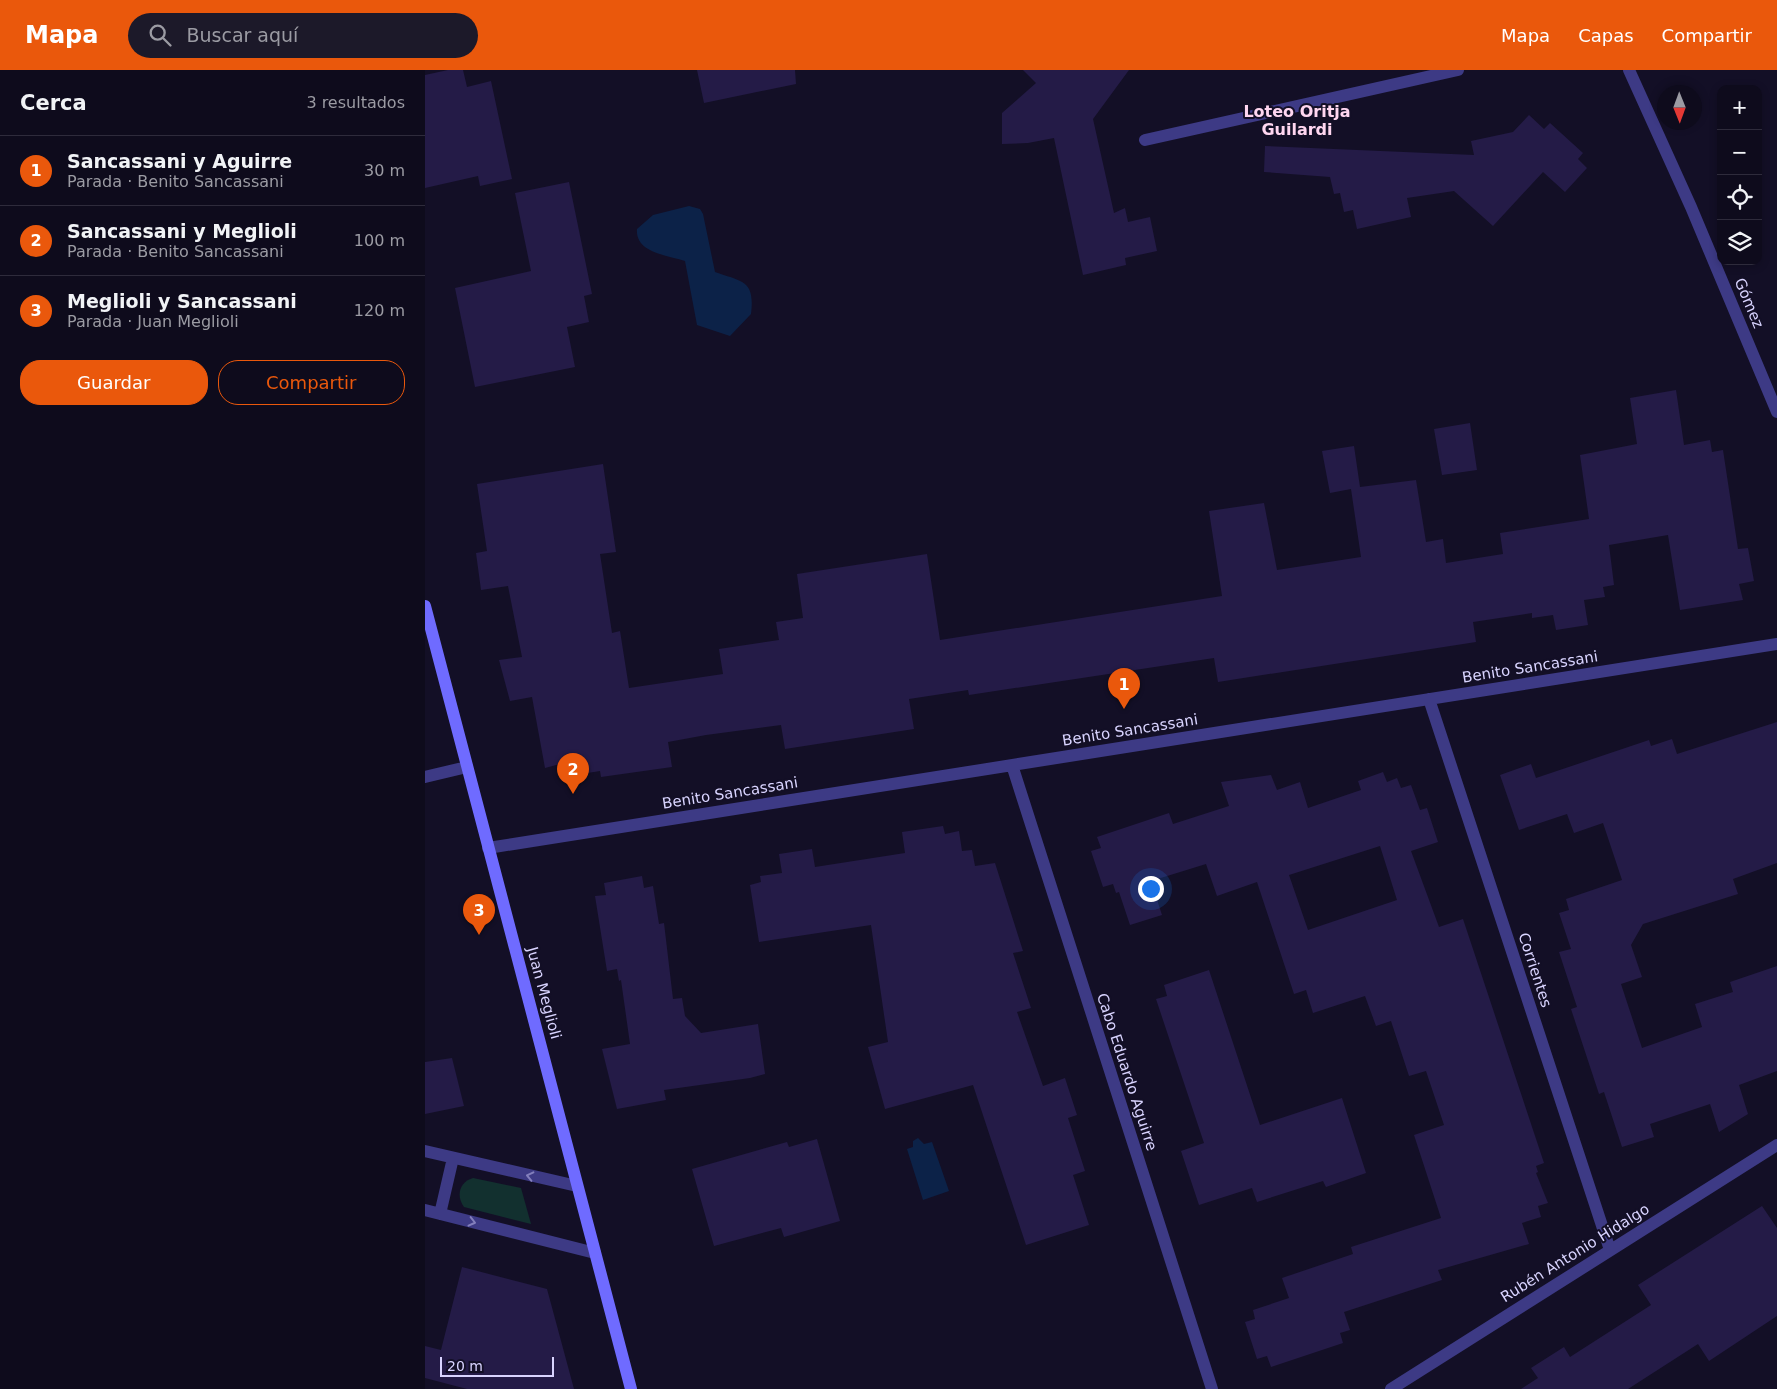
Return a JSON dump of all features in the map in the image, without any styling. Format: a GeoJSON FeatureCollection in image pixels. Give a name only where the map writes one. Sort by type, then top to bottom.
{"type":"FeatureCollection","features":[{"type":"Feature","properties":{"kind":"main road","name":"Juan Meglioli"},"geometry":{"type":"LineString","coordinates":[[425,606],[631,1389]]}},
{"type":"Feature","properties":{"kind":"street"},"geometry":{"type":"LineString","coordinates":[[1145,140],[1457,70]]}},
{"type":"Feature","properties":{"kind":"street","name":"Gómez"},"geometry":{"type":"LineString","coordinates":[[1629,70],[1691,207],[1777,412]]}},
{"type":"Feature","properties":{"kind":"street","name":"Benito Sancassani"},"geometry":{"type":"LineString","coordinates":[[488,848],[1777,644]]}},
{"type":"Feature","properties":{"kind":"street","name":"Corrientes"},"geometry":{"type":"LineString","coordinates":[[1429,699],[1610,1250]]}},
{"type":"Feature","properties":{"kind":"street","name":"Cabo Eduardo Aguirre"},"geometry":{"type":"LineString","coordinates":[[1013,765],[1211,1389]]}},
{"type":"Feature","properties":{"kind":"street"},"geometry":{"type":"LineString","coordinates":[[425,777],[467,766]]}},
{"type":"Feature","properties":{"kind":"street","name":"Rubén Antonio Hidalgo"},"geometry":{"type":"LineString","coordinates":[[1391,1389],[1777,1145]]}},
{"type":"Feature","properties":{"kind":"street"},"geometry":{"type":"LineString","coordinates":[[425,1151],[577,1186]]}},
{"type":"Feature","properties":{"kind":"street"},"geometry":{"type":"LineString","coordinates":[[440,1214],[453,1158]]}},
{"type":"Feature","properties":{"kind":"street"},"geometry":{"type":"LineString","coordinates":[[425,1210],[595,1253]]}},
{"type":"Feature","properties":{"kind":"green space"},"geometry":{"type":"Polygon","coordinates":[[[473,1178],[521,1188],[531,1224],[464,1207],[460,1198],[460,1190],[468,1180],[473,1178]]]}},
{"type":"Feature","properties":{"kind":"water"},"geometry":{"type":"Polygon","coordinates":[[[689,206],[700,209],[703,214],[715,272],[745,284],[751,294],[751,314],[730,336],[697,325],[685,261],[653,252],[641,243],[638,237],[637,229],[653,215],[689,206]]]}},
{"type":"Feature","properties":{"kind":"water"},"geometry":{"type":"Polygon","coordinates":[[[918,1138],[924,1144],[932,1142],[949,1191],[923,1200],[907,1149],[913,1147],[913,1141],[918,1138]]]}},
{"type":"Feature","properties":{"kind":"building"},"geometry":{"type":"Polygon","coordinates":[[[448,70],[463,70],[467,87],[491,81],[512,179],[480,186],[478,176],[425,188],[425,75],[448,70]]]}},
{"type":"Feature","properties":{"kind":"building"},"geometry":{"type":"Polygon","coordinates":[[[697,70],[795,70],[796,84],[704,103],[697,70]]]}},
{"type":"Feature","properties":{"kind":"building"},"geometry":{"type":"Polygon","coordinates":[[[1023,70],[1129,70],[1093,119],[1114,213],[1125,208],[1128,222],[1150,217],[1157,251],[1125,258],[1126,265],[1083,275],[1054,138],[1028,143],[1002,144],[1002,113],[1036,83],[1023,70]]]}},
{"type":"Feature","properties":{"kind":"building"},"geometry":{"type":"Polygon","coordinates":[[[1529,115],[1544,129],[1550,123],[1583,153],[1578,159],[1587,168],[1565,192],[1543,172],[1493,226],[1454,191],[1407,198],[1411,217],[1357,229],[1353,210],[1344,212],[1340,193],[1334,194],[1330,177],[1264,172],[1265,146],[1474,155],[1471,141],[1513,132],[1529,115]]]}},
{"type":"Feature","properties":{"kind":"building"},"geometry":{"type":"Polygon","coordinates":[[[569,182],[592,294],[584,296],[589,322],[567,327],[575,367],[475,387],[455,288],[531,271],[515,193],[569,182]]]}},
{"type":"Feature","properties":{"kind":"building"},"geometry":{"type":"Polygon","coordinates":[[[1676,390],[1684,445],[1710,440],[1712,452],[1723,450],[1738,549],[1748,548],[1754,581],[1739,584],[1743,600],[1680,610],[1668,535],[1609,545],[1614,585],[1603,587],[1605,597],[1584,600],[1588,625],[1556,630],[1553,615],[1532,618],[1532,613],[1473,622],[1476,642],[1218,682],[1214,658],[969,695],[968,690],[909,699],[914,729],[785,749],[781,725],[706,735],[668,742],[672,767],[601,777],[600,771],[563,777],[560,764],[545,768],[532,697],[510,701],[499,660],[522,657],[508,586],[481,590],[476,553],[487,551],[477,484],[603,464],[616,552],[600,554],[612,633],[620,631],[629,688],[723,674],[719,649],[779,640],[776,622],[803,618],[797,574],[927,554],[940,640],[1222,596],[1209,511],[1264,503],[1277,570],[1361,557],[1351,489],[1330,493],[1322,451],[1354,446],[1360,487],[1416,480],[1426,542],[1443,539],[1446,563],[1503,554],[1500,533],[1589,519],[1580,455],[1637,444],[1630,398],[1676,390]]]}},
{"type":"Feature","properties":{"kind":"building"},"geometry":{"type":"Polygon","coordinates":[[[1470,423],[1477,470],[1442,475],[1434,429],[1470,423]]]}},
{"type":"Feature","properties":{"kind":"building"},"geometry":{"type":"Polygon","coordinates":[[[1777,722],[1777,863],[1733,879],[1738,894],[1643,924],[1631,945],[1642,977],[1621,984],[1642,1048],[1702,1027],[1695,1004],[1733,992],[1730,982],[1777,966],[1777,1071],[1739,1085],[1748,1114],[1719,1132],[1710,1104],[1650,1124],[1654,1137],[1622,1147],[1604,1092],[1599,1094],[1571,1009],[1577,1007],[1559,952],[1571,949],[1559,913],[1569,910],[1566,899],[1622,880],[1603,823],[1574,833],[1567,814],[1519,830],[1500,775],[1531,764],[1536,778],[1649,740],[1651,746],[1672,739],[1677,754],[1777,722]]]}},
{"type":"Feature","properties":{"kind":"building"},"geometry":{"type":"Polygon","coordinates":[[[1383,772],[1387,782],[1397,778],[1401,788],[1411,785],[1420,810],[1427,808],[1438,842],[1411,851],[1439,927],[1463,919],[1544,1163],[1536,1166],[1538,1172],[1536,1173],[1548,1203],[1538,1206],[1541,1217],[1522,1223],[1529,1244],[1438,1270],[1442,1280],[1344,1312],[1350,1330],[1340,1333],[1343,1343],[1271,1367],[1267,1356],[1257,1359],[1245,1322],[1255,1319],[1253,1310],[1289,1298],[1282,1278],[1353,1254],[1351,1247],[1441,1218],[1414,1135],[1444,1125],[1426,1071],[1409,1076],[1391,1021],[1376,1026],[1365,996],[1313,1013],[1306,990],[1294,994],[1257,882],[1217,896],[1206,864],[1151,881],[1162,915],[1130,925],[1119,892],[1116,893],[1113,884],[1103,887],[1091,851],[1101,848],[1097,837],[1169,813],[1173,824],[1229,806],[1221,782],[1271,775],[1277,790],[1300,782],[1308,808],[1361,790],[1358,781],[1383,772]],[[1380,846],[1289,875],[1308,930],[1397,900],[1380,846]]]}},
{"type":"Feature","properties":{"kind":"building"},"geometry":{"type":"Polygon","coordinates":[[[943,826],[945,834],[959,831],[962,851],[972,850],[975,866],[995,863],[1023,951],[1013,953],[1031,1008],[1017,1012],[1043,1086],[1065,1078],[1077,1115],[1068,1118],[1085,1171],[1073,1175],[1089,1225],[1026,1245],[973,1085],[885,1109],[868,1047],[888,1042],[871,925],[759,942],[750,885],[761,882],[760,876],[782,873],[779,854],[812,849],[815,867],[905,853],[902,832],[943,826]]]}},
{"type":"Feature","properties":{"kind":"building"},"geometry":{"type":"Polygon","coordinates":[[[642,876],[644,888],[653,886],[659,924],[664,923],[673,999],[682,998],[685,1016],[701,1033],[758,1024],[765,1074],[750,1078],[664,1090],[666,1100],[617,1109],[602,1049],[630,1044],[621,980],[619,981],[617,969],[607,971],[595,896],[606,895],[604,883],[642,876]]]}},
{"type":"Feature","properties":{"kind":"building"},"geometry":{"type":"Polygon","coordinates":[[[1209,970],[1260,1125],[1342,1098],[1366,1173],[1326,1187],[1323,1181],[1257,1202],[1252,1188],[1199,1205],[1181,1151],[1204,1143],[1156,999],[1167,996],[1164,985],[1209,970]]]}},
{"type":"Feature","properties":{"kind":"building"},"geometry":{"type":"Polygon","coordinates":[[[452,1058],[464,1106],[425,1114],[425,1062],[452,1058]]]}},
{"type":"Feature","properties":{"kind":"building"},"geometry":{"type":"Polygon","coordinates":[[[817,1139],[840,1221],[784,1237],[781,1228],[714,1246],[692,1169],[787,1142],[789,1147],[817,1139]]]}},
{"type":"Feature","properties":{"kind":"building"},"geometry":{"type":"Polygon","coordinates":[[[1762,1206],[1777,1228],[1777,1316],[1709,1361],[1698,1344],[1628,1389],[1521,1389],[1538,1378],[1531,1368],[1564,1347],[1570,1357],[1651,1305],[1638,1285],[1762,1206]]]}},
{"type":"Feature","properties":{"kind":"building"},"geometry":{"type":"Polygon","coordinates":[[[462,1267],[547,1289],[574,1389],[467,1389],[425,1378],[425,1346],[441,1350],[462,1267]]]}},
{"type":"Feature","properties":{"kind":"place","name":"Sancassani y Aguirre"},"geometry":{"type":"Point","coordinates":[1124,709]}},
{"type":"Feature","properties":{"kind":"place","name":"Sancassani y Meglioli"},"geometry":{"type":"Point","coordinates":[573,794]}},
{"type":"Feature","properties":{"kind":"place","name":"Meglioli y Sancassani"},"geometry":{"type":"Point","coordinates":[479,935]}},
{"type":"Feature","properties":{"kind":"district","name":"Loteo Oritja Guilardi"},"geometry":{"type":"Point","coordinates":[1297,120]}}]}
